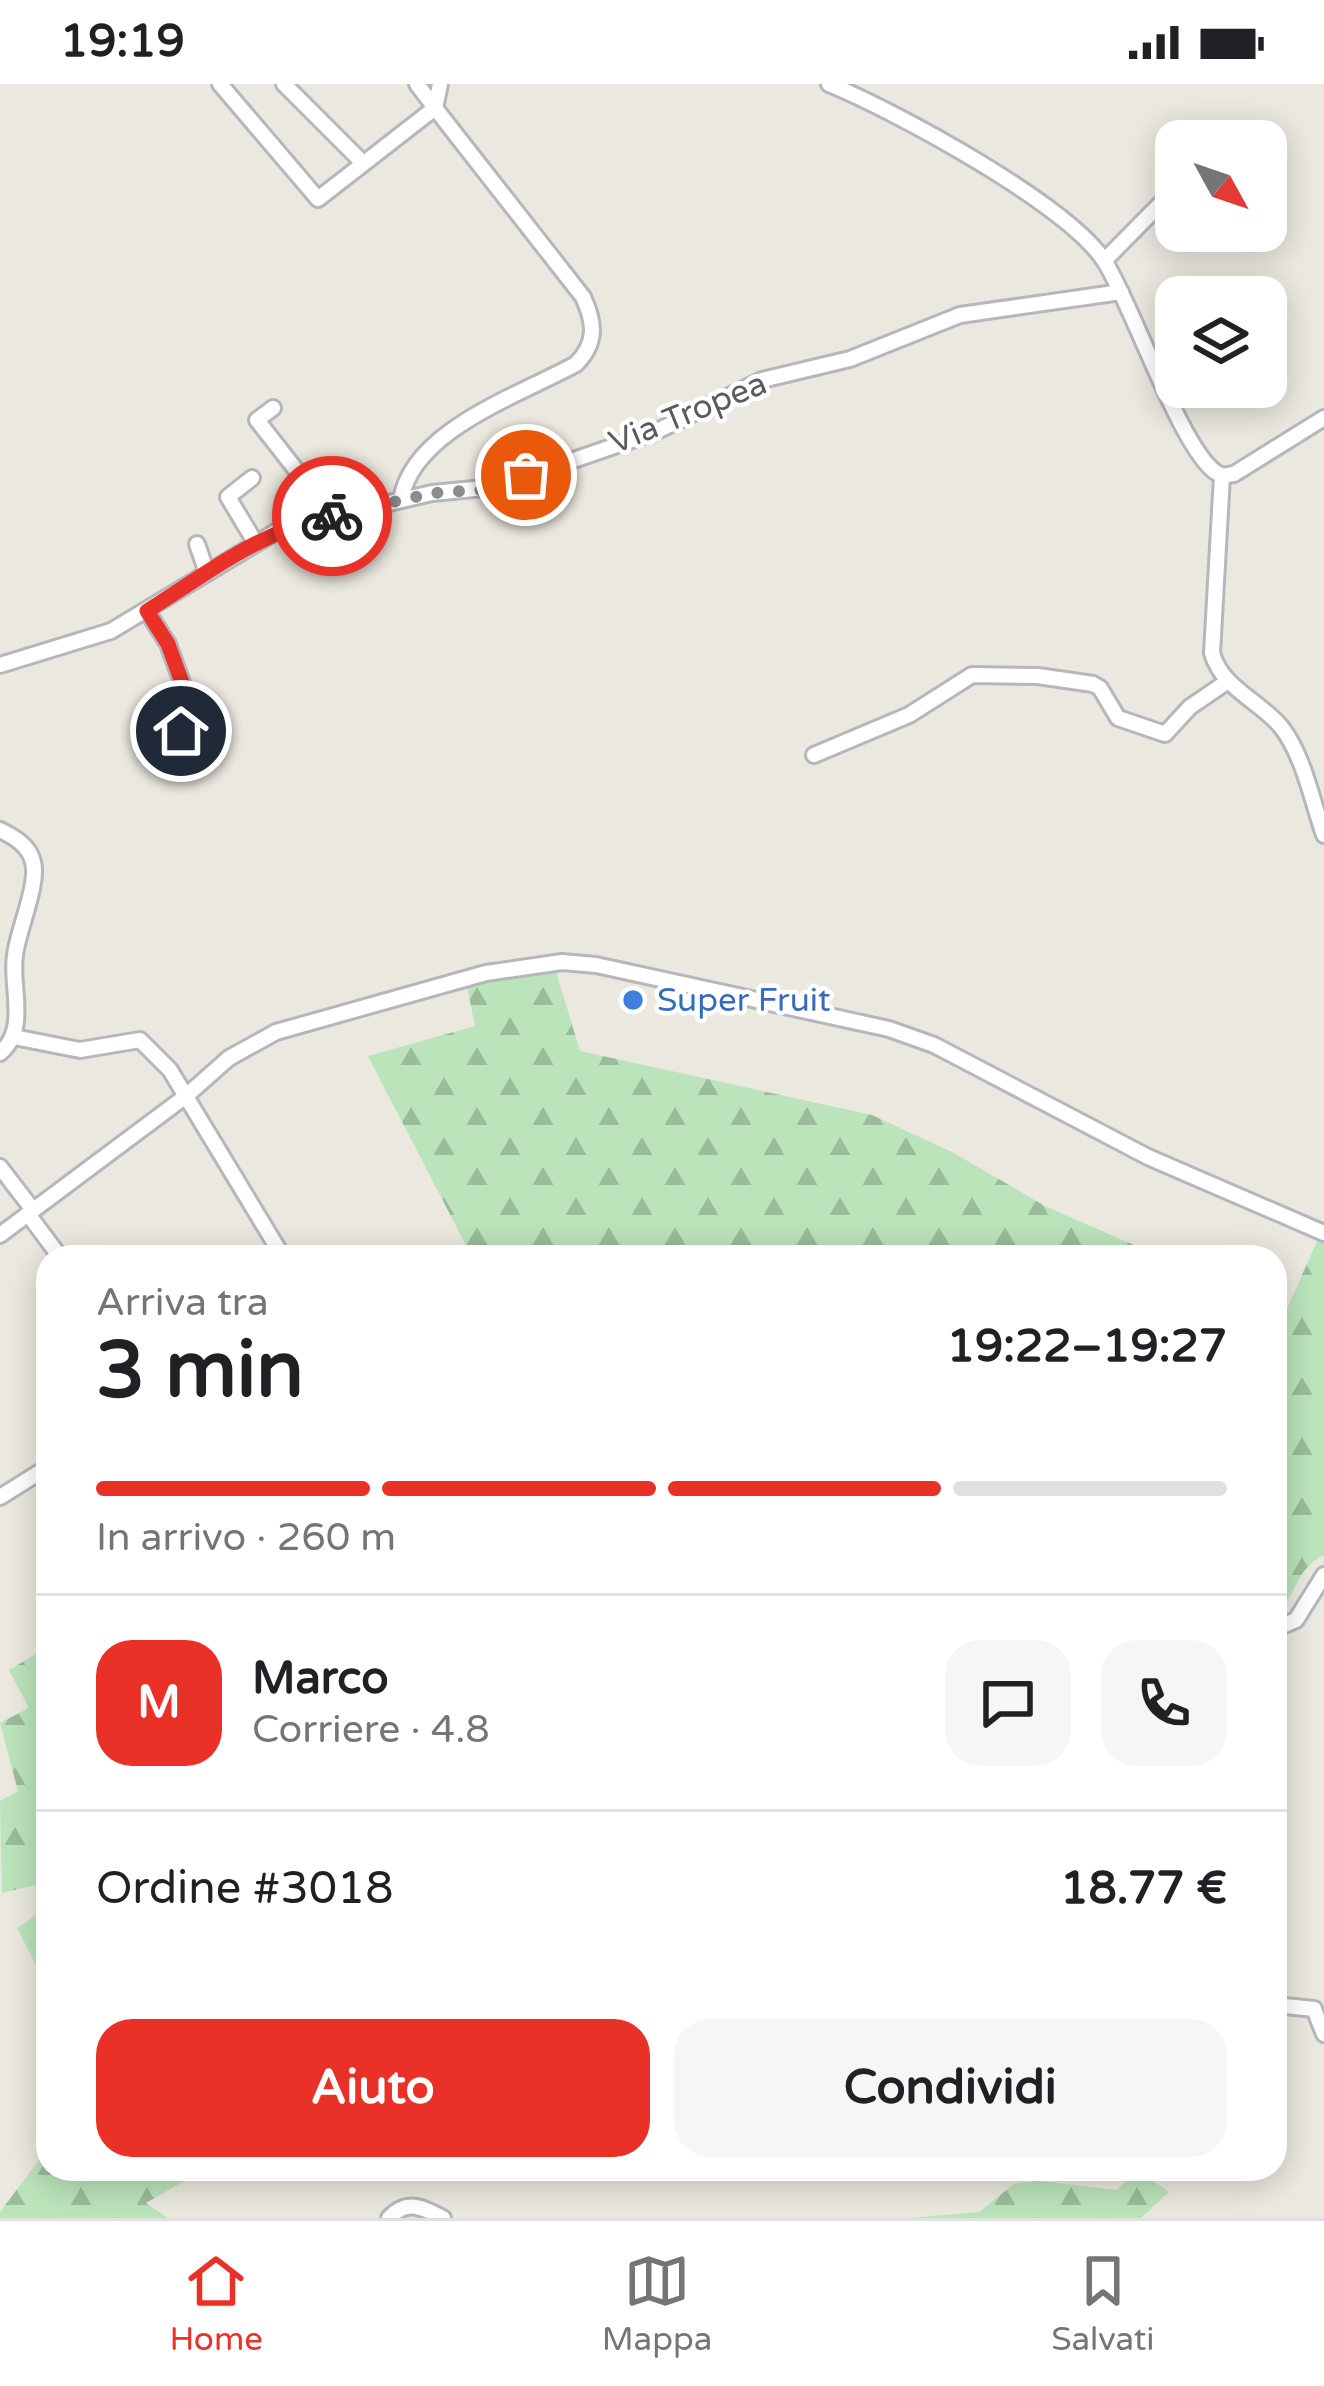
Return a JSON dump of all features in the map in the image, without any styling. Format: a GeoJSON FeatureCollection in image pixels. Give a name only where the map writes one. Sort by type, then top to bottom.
{"type":"FeatureCollection","features":[{"type":"Feature","properties":{"kind":"street"},"geometry":{"type":"LineString","coordinates":[[220,84],[318,199],[435,108],[440,84]]}},
{"type":"Feature","properties":{"kind":"street"},"geometry":{"type":"LineString","coordinates":[[284,84],[363,163]]}},
{"type":"Feature","properties":{"kind":"street"},"geometry":{"type":"LineString","coordinates":[[400,500],[407,477],[434,443],[576,364],[590,348],[592,337],[591,314],[583,297],[417,84]]}},
{"type":"Feature","properties":{"kind":"street"},"geometry":{"type":"LineString","coordinates":[[830,84],[876,103],[1064,219],[1105,260],[1180,420],[1199,454],[1222,476]]}},
{"type":"Feature","properties":{"kind":"street"},"geometry":{"type":"LineString","coordinates":[[1105,260],[1155,209]]}},
{"type":"Feature","properties":{"kind":"street","name":"Via Tropea"},"geometry":{"type":"LineString","coordinates":[[0,665],[111,632],[282,528],[400,500],[495,487],[655,432],[762,380],[850,359],[947,318],[1121,292]]}},
{"type":"Feature","properties":{"kind":"street"},"geometry":{"type":"LineString","coordinates":[[273,408],[257,420],[332,516]]}},
{"type":"Feature","properties":{"kind":"street"},"geometry":{"type":"LineString","coordinates":[[1222,476],[1246,469],[1324,418]]}},
{"type":"Feature","properties":{"kind":"street"},"geometry":{"type":"LineString","coordinates":[[1222,476],[1210,639],[1215,667],[1280,724],[1292,744],[1324,835]]}},
{"type":"Feature","properties":{"kind":"street"},"geometry":{"type":"LineString","coordinates":[[252,478],[228,497],[255,542]]}},
{"type":"Feature","properties":{"kind":"street"},"geometry":{"type":"LineString","coordinates":[[196,544],[207,573]]}},
{"type":"Feature","properties":{"kind":"street"},"geometry":{"type":"LineString","coordinates":[[147,611],[168,644],[184,688],[176,708],[179,728],[208,756]]}},
{"type":"Feature","properties":{"kind":"street"},"geometry":{"type":"LineString","coordinates":[[814,755],[909,715],[972,675],[1038,676],[1093,684],[1118,718],[1165,734],[1190,707],[1228,681]]}},
{"type":"Feature","properties":{"kind":"street"},"geometry":{"type":"LineString","coordinates":[[0,830],[25,846],[34,869],[14,959],[18,1039]]}},
{"type":"Feature","properties":{"kind":"street"},"geometry":{"type":"LineString","coordinates":[[0,1235],[186,1096],[229,1058],[276,1032],[485,973],[562,962],[596,965],[889,1029],[934,1046],[1148,1157],[1324,1233]]}},
{"type":"Feature","properties":{"kind":"street"},"geometry":{"type":"LineString","coordinates":[[0,1055],[18,1039]]}},
{"type":"Feature","properties":{"kind":"street"},"geometry":{"type":"LineString","coordinates":[[18,1039],[80,1050],[140,1040],[170,1070],[276,1245]]}},
{"type":"Feature","properties":{"kind":"street"},"geometry":{"type":"LineString","coordinates":[[0,1166],[52,1245]]}},
{"type":"Feature","properties":{"kind":"street"},"geometry":{"type":"LineString","coordinates":[[0,1497],[36,1474]]}},
{"type":"Feature","properties":{"kind":"street"},"geometry":{"type":"LineString","coordinates":[[1287,1624],[1296,1620],[1324,1575]]}},
{"type":"Feature","properties":{"kind":"street"},"geometry":{"type":"LineString","coordinates":[[1287,2006],[1314,2009],[1324,2034]]}},
{"type":"Feature","properties":{"kind":"street"},"geometry":{"type":"LineString","coordinates":[[389,2218],[408,2205],[443,2218]]}},
{"type":"Feature","properties":{"kind":"green space"},"geometry":{"type":"Polygon","coordinates":[[[530,970],[556,972],[580,1051],[872,1115],[952,1152],[1045,1206],[1134,1245],[466,1245],[368,1056],[475,1026],[467,987],[530,970]]]}},
{"type":"Feature","properties":{"kind":"green space"},"geometry":{"type":"Polygon","coordinates":[[[1318,1239],[1324,1242],[1324,1555],[1306,1568],[1287,1601],[1287,1309],[1318,1239]]]}},
{"type":"Feature","properties":{"kind":"green space"},"geometry":{"type":"Polygon","coordinates":[[[36,1654],[36,1885],[2,1893],[0,1801],[18,1791],[0,1723],[29,1708],[9,1670],[36,1654]]]}},
{"type":"Feature","properties":{"kind":"green space"},"geometry":{"type":"Polygon","coordinates":[[[36,1915],[36,1965],[17,1928],[36,1915]]]}},
{"type":"Feature","properties":{"kind":"green space"},"geometry":{"type":"Polygon","coordinates":[[[36,2164],[36,2181],[184,2181],[146,2203],[168,2218],[0,2218],[36,2164]]]}},
{"type":"Feature","properties":{"kind":"green space"},"geometry":{"type":"Polygon","coordinates":[[[1038,2181],[1117,2190],[1126,2181],[1153,2181],[1169,2192],[1141,2218],[910,2218],[979,2212],[1014,2184],[1038,2181]]]}},
{"type":"Feature","properties":{"kind":"way so far"},"geometry":{"type":"LineString","coordinates":[[332,516],[432,493],[481,490],[526,475]]}},
{"type":"Feature","properties":{"kind":"place","name":"Super Fruit"},"geometry":{"type":"Point","coordinates":[633,1000]}},
{"type":"Feature","properties":{"kind":"route"},"geometry":{"type":"LineString","coordinates":[[181,731],[176,702],[184,688],[168,644],[147,611],[261,538],[332,516]]}}]}
